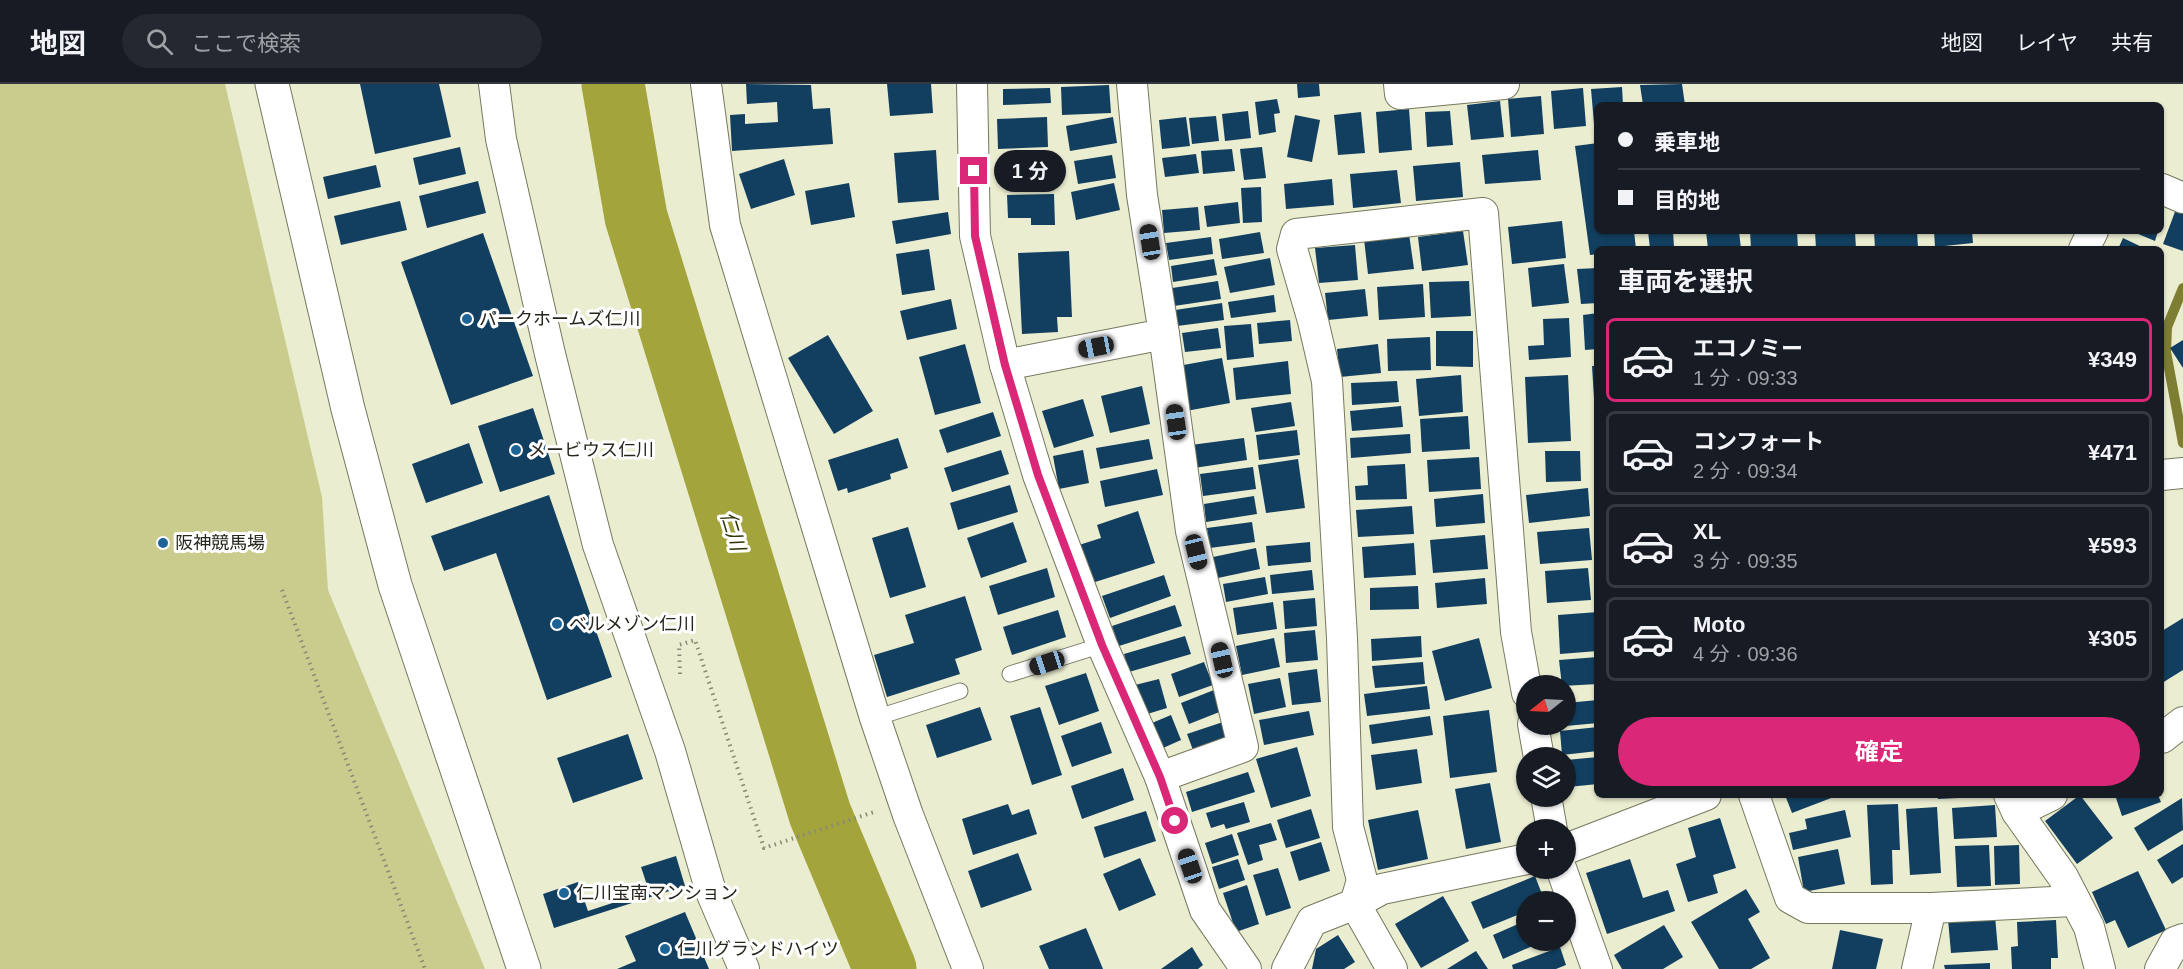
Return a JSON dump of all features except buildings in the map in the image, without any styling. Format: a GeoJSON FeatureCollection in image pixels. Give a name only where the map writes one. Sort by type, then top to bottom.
{"type":"FeatureCollection","features":[{"type":"Feature","properties":{"kind":"street"},"geometry":{"type":"LineString","coordinates":[[272,84],[348,409],[395,585],[524,969]]}},
{"type":"Feature","properties":{"kind":"street"},"geometry":{"type":"LineString","coordinates":[[494,84],[501,140],[550,354],[598,545],[670,751],[711,892],[744,969]]}},
{"type":"Feature","properties":{"kind":"street"},"geometry":{"type":"LineString","coordinates":[[705,84],[725,225],[875,718],[908,815],[968,969]]}},
{"type":"Feature","properties":{"kind":"street"},"geometry":{"type":"LineString","coordinates":[[972,84],[975,236],[1005,365],[1038,475],[1102,645],[1160,777],[1205,910],[1246,969]]}},
{"type":"Feature","properties":{"kind":"street"},"geometry":{"type":"LineString","coordinates":[[1132,84],[1142,195],[1191,531],[1243,747],[1160,777]]}},
{"type":"Feature","properties":{"kind":"street"},"geometry":{"type":"LineString","coordinates":[[1400,84],[1400,94],[1504,84]]}},
{"type":"Feature","properties":{"kind":"street"},"geometry":{"type":"LineString","coordinates":[[2164,190],[2183,198]]}},
{"type":"Feature","properties":{"kind":"street"},"geometry":{"type":"LineString","coordinates":[[1392,969],[1355,904],[1362,880],[1348,827],[1342,638],[1327,381],[1313,321],[1292,249],[1296,234],[1483,213],[1516,632],[1524,675]]}},
{"type":"Feature","properties":{"kind":"street"},"geometry":{"type":"LineString","coordinates":[[1005,365],[1164,334]]}},
{"type":"Feature","properties":{"kind":"street"},"geometry":{"type":"LineString","coordinates":[[2164,475],[2183,474]]}},
{"type":"Feature","properties":{"kind":"street"},"geometry":{"type":"LineString","coordinates":[[2164,736],[2183,722]]}},
{"type":"Feature","properties":{"kind":"street"},"geometry":{"type":"LineString","coordinates":[[1576,845],[1698,798]]}},
{"type":"Feature","properties":{"kind":"street"},"geometry":{"type":"LineString","coordinates":[[1755,798],[1790,898],[1808,908],[1931,908],[2074,901]]}},
{"type":"Feature","properties":{"kind":"street"},"geometry":{"type":"LineString","coordinates":[[2037,798],[2013,803],[2063,877],[2089,927],[2100,969]]}},
{"type":"Feature","properties":{"kind":"street"},"geometry":{"type":"LineString","coordinates":[[1287,969],[1312,921],[1355,904],[1382,889],[1516,861]]}},
{"type":"Feature","properties":{"kind":"street"},"geometry":{"type":"LineString","coordinates":[[1565,879],[1597,969]]}},
{"type":"Feature","properties":{"kind":"street"},"geometry":{"type":"LineString","coordinates":[[1917,969],[1931,908]]}},
{"type":"Feature","properties":{"kind":"street"},"geometry":{"type":"LineString","coordinates":[[2160,969],[2175,942],[2183,939]]}},
{"type":"Feature","properties":{"kind":"lane"},"geometry":{"type":"LineString","coordinates":[[1010,674],[1102,645]]}},
{"type":"Feature","properties":{"kind":"lane"},"geometry":{"type":"LineString","coordinates":[[875,718],[960,691]]}},
{"type":"Feature","properties":{"kind":"path"},"geometry":{"type":"LineString","coordinates":[[282,590],[425,969]]}},
{"type":"Feature","properties":{"kind":"path"},"geometry":{"type":"LineString","coordinates":[[679,645],[695,640],[764,848],[875,812],[872,801]]}},
{"type":"Feature","properties":{"kind":"green space","name":"阪神競馬場"},"geometry":{"type":"Polygon","coordinates":[[[0,84],[225,84],[322,497],[328,590],[485,969],[0,969],[0,84]]]}},
{"type":"Feature","properties":{"kind":"waterway","name":"仁川"},"geometry":{"type":"LineString","coordinates":[[613,84],[636,217],[820,814],[885,969]]}},
{"type":"Feature","properties":{"kind":"waterway"},"geometry":{"type":"LineString","coordinates":[[2183,288],[2167,327],[2166,352],[2183,443]]}},
{"type":"Feature","properties":{"kind":"place","name":"パークホームズ仁川"},"geometry":{"type":"Point","coordinates":[467,319]}},
{"type":"Feature","properties":{"kind":"place","name":"メービウス仁川"},"geometry":{"type":"Point","coordinates":[516,450]}},
{"type":"Feature","properties":{"kind":"place","name":"阪神競馬場"},"geometry":{"type":"Point","coordinates":[163,543]}},
{"type":"Feature","properties":{"kind":"place","name":"ベルメゾン仁川"},"geometry":{"type":"Point","coordinates":[557,624]}},
{"type":"Feature","properties":{"kind":"place","name":"仁川宝南マンション"},"geometry":{"type":"Point","coordinates":[564,893]}},
{"type":"Feature","properties":{"kind":"place","name":"仁川グランドハイツ"},"geometry":{"type":"Point","coordinates":[665,949]}},
{"type":"Feature","properties":{"kind":"route"},"geometry":{"type":"LineString","coordinates":[[974,171],[975,236],[1005,365],[1038,475],[1102,645],[1160,777],[1175,821]]}}]}
